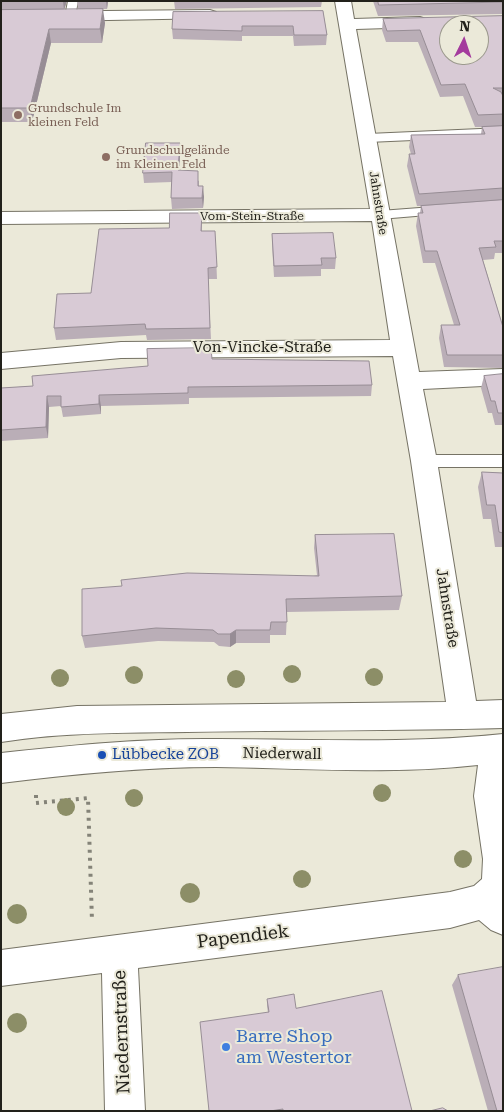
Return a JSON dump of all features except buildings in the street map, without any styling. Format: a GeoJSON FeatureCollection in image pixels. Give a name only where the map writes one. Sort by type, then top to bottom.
{"type":"FeatureCollection","features":[{"type":"Feature","properties":{"kind":"street"},"geometry":{"type":"LineString","coordinates":[[5,12],[71,9],[227,15]]}},
{"type":"Feature","properties":{"kind":"street","name":"Jahnstraße"},"geometry":{"type":"LineString","coordinates":[[434,22],[340,13],[368,138],[424,460],[463,715]]}},
{"type":"Feature","properties":{"kind":"street","name":"Vom-Stein-Straße"},"geometry":{"type":"LineString","coordinates":[[1,218],[380,215]]}},
{"type":"Feature","properties":{"kind":"street","name":"Von-Vincke-Straße"},"geometry":{"type":"LineString","coordinates":[[1,361],[122,350],[403,348]]}},
{"type":"Feature","properties":{"kind":"street"},"geometry":{"type":"LineString","coordinates":[[410,381],[503,376]]}},
{"type":"Feature","properties":{"kind":"street"},"geometry":{"type":"LineString","coordinates":[[1,728],[34,723],[77,720],[503,714]]}},
{"type":"Feature","properties":{"kind":"street"},"geometry":{"type":"LineString","coordinates":[[493,910],[499,886],[500,859],[490,796],[492,770],[501,749]]}},
{"type":"Feature","properties":{"kind":"street","name":"Niederwall"},"geometry":{"type":"LineString","coordinates":[[1,768],[104,756],[215,753],[417,754],[501,749]]}},
{"type":"Feature","properties":{"kind":"street","name":"Papendiek"},"geometry":{"type":"LineString","coordinates":[[1,968],[450,910],[493,910]]}},
{"type":"Feature","properties":{"kind":"street","name":"Niedernstraße"},"geometry":{"type":"LineString","coordinates":[[106,955],[125,1111]]}},
{"type":"Feature","properties":{"kind":"lane"},"geometry":{"type":"LineString","coordinates":[[368,138],[503,132]]}},
{"type":"Feature","properties":{"kind":"lane","name":"Vom-Stein-Straße"},"geometry":{"type":"LineString","coordinates":[[380,215],[456,209]]}},
{"type":"Feature","properties":{"kind":"lane"},"geometry":{"type":"LineString","coordinates":[[424,460],[503,461]]}},
{"type":"Feature","properties":{"kind":"path"},"geometry":{"type":"LineString","coordinates":[[36,764],[36,803],[88,798],[106,955]]}},
{"type":"Feature","properties":{"kind":"place","name":"Grundschule Im kleinen Feld"},"geometry":{"type":"Point","coordinates":[18,115]}},
{"type":"Feature","properties":{"kind":"place","name":"Grundschulgelände im Kleinen Feld"},"geometry":{"type":"Point","coordinates":[106,157]}},
{"type":"Feature","properties":{"kind":"place","name":"Lübbecke ZOB"},"geometry":{"type":"Point","coordinates":[102,755]}},
{"type":"Feature","properties":{"kind":"place","name":"Barre Shop am Westertor"},"geometry":{"type":"Point","coordinates":[226,1047]}}]}
